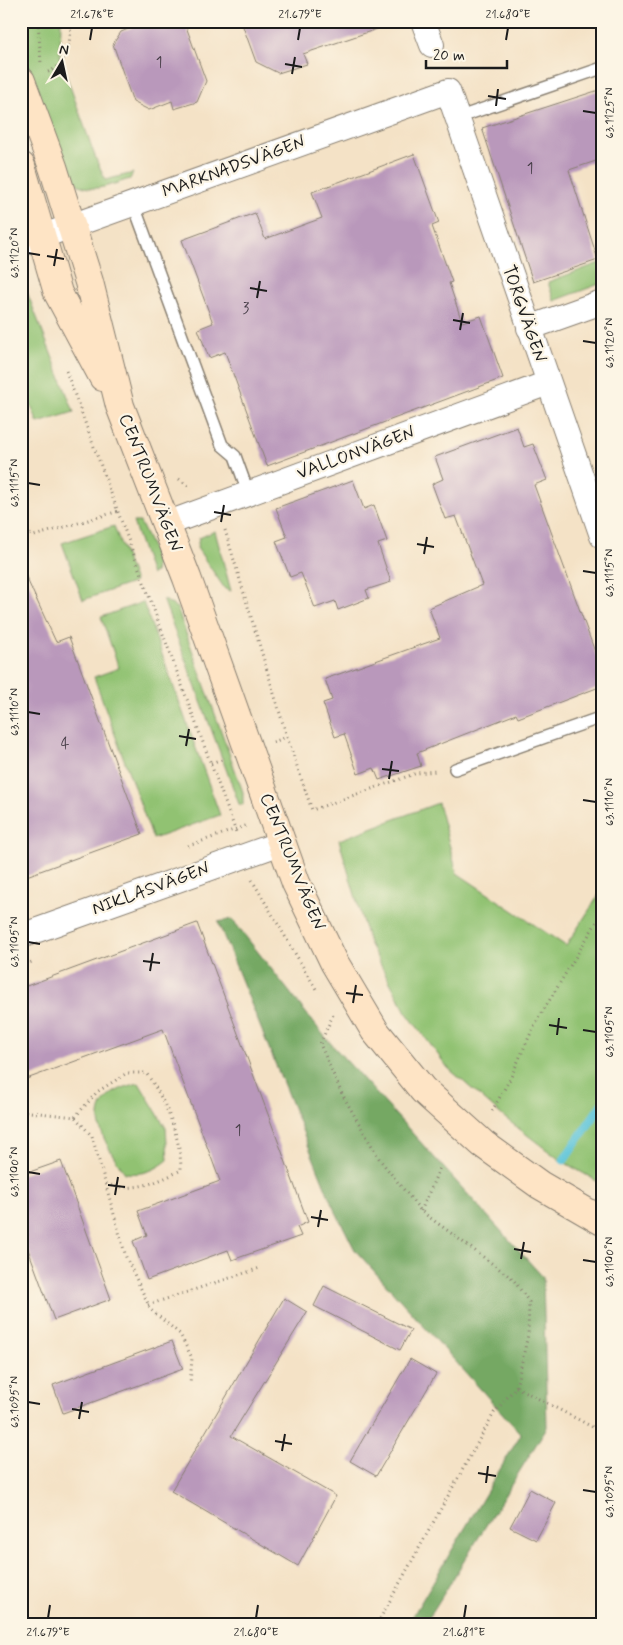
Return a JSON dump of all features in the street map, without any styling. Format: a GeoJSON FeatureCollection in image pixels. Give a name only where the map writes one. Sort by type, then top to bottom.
{"type":"FeatureCollection","features":[{"type":"Feature","properties":{"kind":"main road","name":"CENTRUMVÄGEN"},"geometry":{"type":"LineString","coordinates":[[35,74],[53,167],[89,282],[120,406],[166,524],[296,883],[334,962],[375,1031],[423,1090],[483,1144],[540,1185],[602,1221]]}},
{"type":"Feature","properties":{"kind":"main road","name":"CENTRUMVÄGEN"},"geometry":{"type":"LineString","coordinates":[[21,166],[32,240],[76,330],[120,406]]}},
{"type":"Feature","properties":{"kind":"street"},"geometry":{"type":"LineString","coordinates":[[423,21],[432,45]]}},
{"type":"Feature","properties":{"kind":"street","name":"TORGVÄGEN"},"geometry":{"type":"LineString","coordinates":[[448,91],[602,536]]}},
{"type":"Feature","properties":{"kind":"street","name":"MARKNADSVÄGEN"},"geometry":{"type":"LineString","coordinates":[[32,240],[448,91]]}},
{"type":"Feature","properties":{"kind":"street"},"geometry":{"type":"LineString","coordinates":[[529,328],[602,302]]}},
{"type":"Feature","properties":{"kind":"street","name":"VALLONVÄGEN"},"geometry":{"type":"LineString","coordinates":[[166,524],[215,504],[548,383]]}},
{"type":"Feature","properties":{"kind":"street","name":"NIKLASVÄGEN"},"geometry":{"type":"LineString","coordinates":[[21,936],[281,843]]}},
{"type":"Feature","properties":{"kind":"lane"},"geometry":{"type":"LineString","coordinates":[[457,118],[602,68]]}},
{"type":"Feature","properties":{"kind":"lane"},"geometry":{"type":"LineString","coordinates":[[133,203],[222,445],[235,456],[248,492]]}},
{"type":"Feature","properties":{"kind":"lane"},"geometry":{"type":"LineString","coordinates":[[454,770],[602,717]]}},
{"type":"Feature","properties":{"kind":"path"},"geometry":{"type":"LineString","coordinates":[[38,21],[35,74],[53,70],[69,51],[71,21]]}},
{"type":"Feature","properties":{"kind":"path"},"geometry":{"type":"LineString","coordinates":[[176,471],[180,480],[192,489],[210,489],[224,526],[287,737],[312,810],[417,773],[454,770]]}},
{"type":"Feature","properties":{"kind":"path"},"geometry":{"type":"LineString","coordinates":[[21,530],[34,536],[119,511]]}},
{"type":"Feature","properties":{"kind":"path"},"geometry":{"type":"LineString","coordinates":[[211,763],[287,737]]}},
{"type":"Feature","properties":{"kind":"path"},"geometry":{"type":"LineString","coordinates":[[492,1111],[510,1079],[534,1026],[602,913]]}},
{"type":"Feature","properties":{"kind":"path"},"geometry":{"type":"LineString","coordinates":[[334,1015],[320,1044],[342,1094],[380,1160],[421,1211],[513,1279],[529,1302],[528,1335],[516,1387],[494,1413],[377,1624]]}},
{"type":"Feature","properties":{"kind":"path"},"geometry":{"type":"LineString","coordinates":[[75,1117],[97,1092],[127,1073],[146,1073],[160,1092],[181,1154],[181,1170],[158,1183],[117,1188],[105,1183]]}},
{"type":"Feature","properties":{"kind":"path"},"geometry":{"type":"LineString","coordinates":[[21,1111],[75,1117],[92,1136],[126,1257],[150,1310],[180,1334],[192,1358],[190,1384]]}},
{"type":"Feature","properties":{"kind":"path"},"geometry":{"type":"LineString","coordinates":[[421,1211],[440,1167]]}},
{"type":"Feature","properties":{"kind":"path"},"geometry":{"type":"LineString","coordinates":[[148,1305],[260,1268]]}},
{"type":"Feature","properties":{"kind":"path"},"geometry":{"type":"LineString","coordinates":[[516,1387],[602,1432]]}},
{"type":"Feature","properties":{"kind":"green space"},"geometry":{"type":"Polygon","coordinates":[[[21,21],[61,21],[60,58],[105,180],[133,173],[130,179],[105,187],[90,188],[82,186],[68,176],[21,51],[21,21]]]}},
{"type":"Feature","properties":{"kind":"green space"},"geometry":{"type":"Polygon","coordinates":[[[602,262],[602,283],[554,301],[548,282],[602,262]]]}},
{"type":"Feature","properties":{"kind":"green space"},"geometry":{"type":"Polygon","coordinates":[[[21,277],[74,412],[38,423],[21,382],[21,277]]]}},
{"type":"Feature","properties":{"kind":"green space"},"geometry":{"type":"Polygon","coordinates":[[[133,522],[140,522],[157,558],[155,572],[151,575],[133,522]]]}},
{"type":"Feature","properties":{"kind":"green space"},"geometry":{"type":"Polygon","coordinates":[[[114,526],[135,582],[83,600],[62,543],[114,526]]]}},
{"type":"Feature","properties":{"kind":"green space"},"geometry":{"type":"Polygon","coordinates":[[[215,531],[231,591],[225,589],[197,548],[199,538],[215,531]]]}},
{"type":"Feature","properties":{"kind":"green space"},"geometry":{"type":"Polygon","coordinates":[[[163,599],[177,608],[243,792],[243,805],[239,804],[163,599]]]}},
{"type":"Feature","properties":{"kind":"green space"},"geometry":{"type":"Polygon","coordinates":[[[143,602],[220,815],[153,839],[94,677],[119,668],[101,617],[143,602]]]}},
{"type":"Feature","properties":{"kind":"green space"},"geometry":{"type":"Polygon","coordinates":[[[438,803],[457,873],[566,946],[602,890],[602,1184],[560,1160],[505,1118],[448,1068],[406,1012],[369,943],[339,840],[438,803]]]}},
{"type":"Feature","properties":{"kind":"green space"},"geometry":{"type":"Polygon","coordinates":[[[232,919],[325,1037],[543,1277],[547,1427],[425,1624],[408,1624],[521,1434],[355,1250],[332,1204],[218,922],[232,919]]]}},
{"type":"Feature","properties":{"kind":"green space"},"geometry":{"type":"Polygon","coordinates":[[[139,1083],[166,1128],[168,1160],[148,1171],[125,1173],[107,1145],[101,1132],[99,1119],[101,1108],[107,1098],[120,1089],[139,1083]]]}},
{"type":"Feature","properties":{"kind":"building"},"geometry":{"type":"Polygon","coordinates":[[[147,21],[184,21],[206,81],[197,102],[174,109],[172,101],[149,110],[133,102],[113,44],[121,32],[147,21]]]}},
{"type":"Feature","properties":{"kind":"building"},"geometry":{"type":"Polygon","coordinates":[[[241,21],[388,21],[389,25],[303,54],[307,64],[278,73],[256,62],[241,21]]]}},
{"type":"Feature","properties":{"kind":"building"},"geometry":{"type":"Polygon","coordinates":[[[602,89],[602,159],[569,170],[598,260],[533,282],[482,128],[602,89]]]}},
{"type":"Feature","properties":{"kind":"building"},"geometry":{"type":"Polygon","coordinates":[[[414,154],[439,223],[432,226],[452,282],[449,283],[462,322],[481,316],[503,378],[267,466],[225,352],[209,358],[198,329],[213,323],[182,240],[255,213],[265,239],[322,218],[312,192],[414,154]]]}},
{"type":"Feature","properties":{"kind":"building"},"geometry":{"type":"Polygon","coordinates":[[[517,427],[524,447],[533,444],[547,480],[534,485],[602,671],[602,686],[518,718],[516,714],[417,753],[421,766],[379,780],[374,768],[358,774],[344,734],[335,737],[323,703],[332,700],[325,679],[440,638],[429,608],[482,585],[456,516],[445,519],[432,484],[443,479],[435,457],[517,427]]]}},
{"type":"Feature","properties":{"kind":"building"},"geometry":{"type":"Polygon","coordinates":[[[353,480],[364,509],[374,505],[387,541],[378,544],[391,582],[366,590],[369,598],[338,610],[335,601],[315,608],[301,573],[290,577],[276,541],[287,537],[276,508],[353,480]]]}},
{"type":"Feature","properties":{"kind":"building"},"geometry":{"type":"Polygon","coordinates":[[[21,566],[56,642],[69,637],[142,834],[21,878],[21,566]]]}},
{"type":"Feature","properties":{"kind":"building"},"geometry":{"type":"Polygon","coordinates":[[[197,923],[308,1222],[297,1227],[301,1236],[232,1260],[228,1250],[147,1280],[133,1241],[147,1235],[138,1211],[220,1181],[163,1029],[21,1081],[21,988],[197,923]]]}},
{"type":"Feature","properties":{"kind":"building"},"geometry":{"type":"Polygon","coordinates":[[[61,1161],[111,1299],[54,1320],[21,1230],[21,1175],[61,1161]]]}},
{"type":"Feature","properties":{"kind":"building"},"geometry":{"type":"Polygon","coordinates":[[[324,1286],[411,1330],[400,1350],[314,1306],[324,1286]]]}},
{"type":"Feature","properties":{"kind":"building"},"geometry":{"type":"Polygon","coordinates":[[[284,1298],[307,1312],[231,1436],[336,1496],[298,1566],[171,1491],[284,1298]]]}},
{"type":"Feature","properties":{"kind":"building"},"geometry":{"type":"Polygon","coordinates":[[[172,1341],[183,1369],[63,1413],[53,1385],[172,1341]]]}},
{"type":"Feature","properties":{"kind":"building"},"geometry":{"type":"Polygon","coordinates":[[[410,1359],[436,1374],[376,1476],[350,1461],[410,1359]]]}},
{"type":"Feature","properties":{"kind":"building"},"geometry":{"type":"Polygon","coordinates":[[[530,1489],[556,1503],[536,1540],[510,1527],[530,1489]]]}},
{"type":"Feature","properties":{"kind":"waterway"},"geometry":{"type":"LineString","coordinates":[[564,1160],[602,1104]]}}]}
